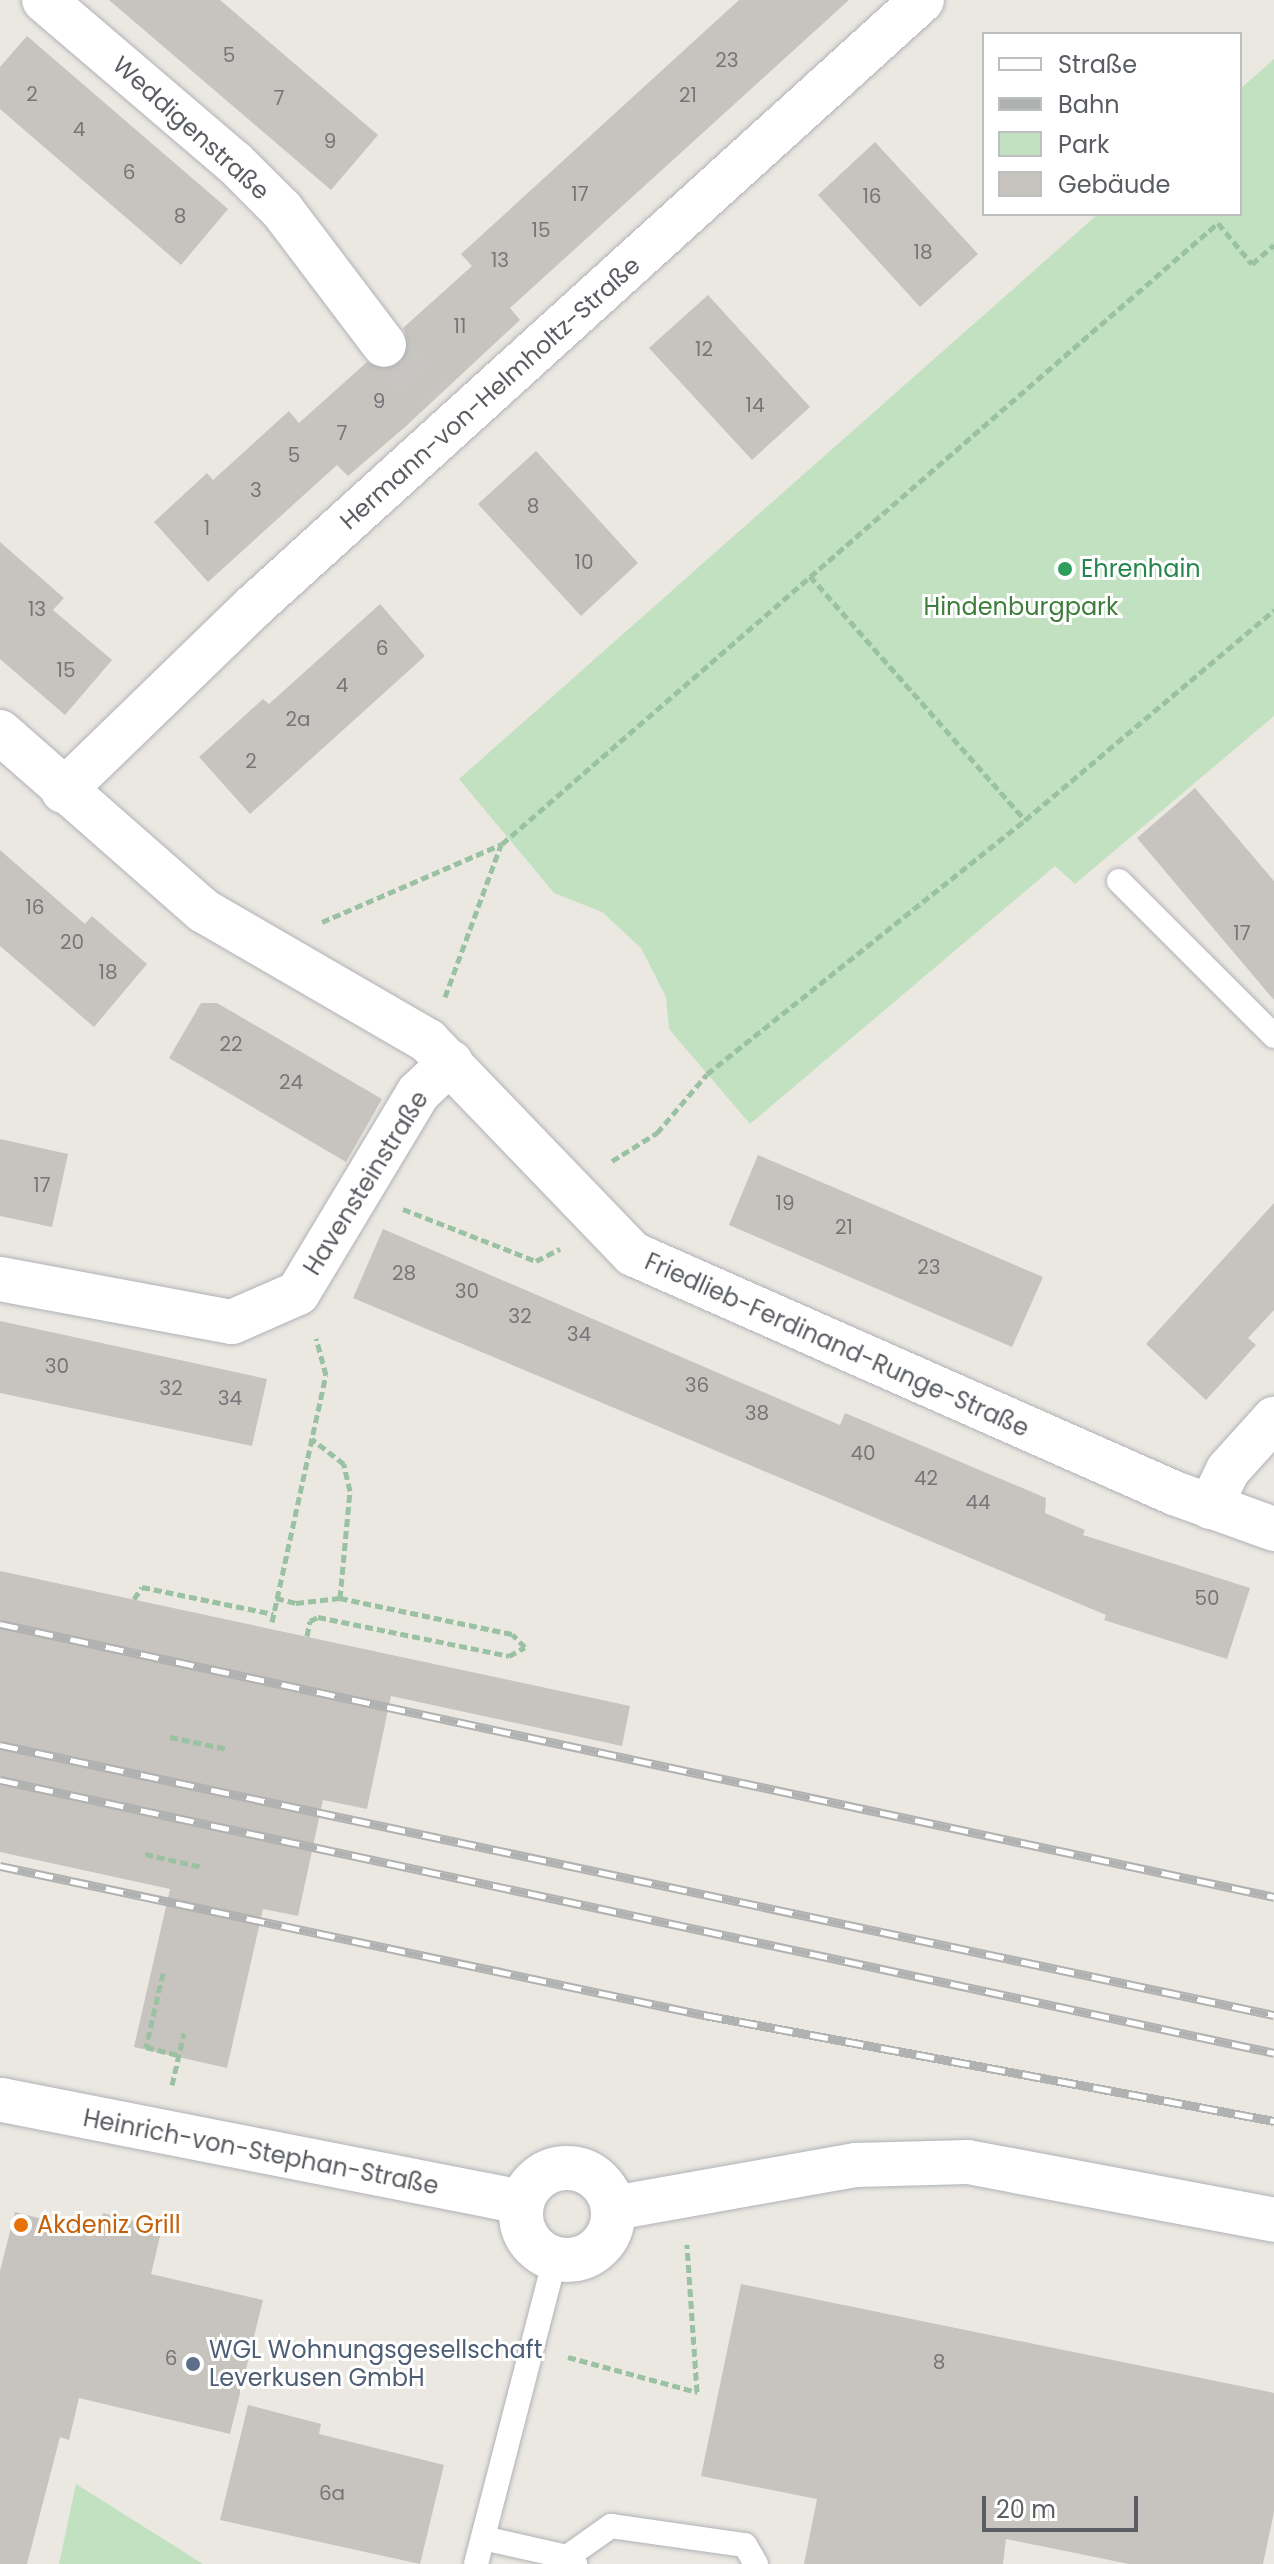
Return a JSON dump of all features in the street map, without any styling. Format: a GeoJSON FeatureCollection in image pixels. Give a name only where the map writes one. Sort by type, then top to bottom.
{"type":"FeatureCollection","features":[{"type":"Feature","properties":{"kind":"street","name":"Weddigenstraße"},"geometry":{"type":"LineString","coordinates":[[44,0],[234,162],[282,210],[384,345]]}},
{"type":"Feature","properties":{"kind":"street","name":"Hermann-von-Helmholtz-Straße"},"geometry":{"type":"LineString","coordinates":[[63,791],[254,606],[446,412],[922,0]]}},
{"type":"Feature","properties":{"kind":"street","name":"Friedlieb-Ferdinand-Runge-Straße"},"geometry":{"type":"LineString","coordinates":[[0,732],[63,791],[191,901],[440,1051],[633,1254],[668,1274],[1210,1507],[1274,1529]]}},
{"type":"Feature","properties":{"kind":"street","name":"Havensteinstraße"},"geometry":{"type":"LineString","coordinates":[[0,1279],[232,1322],[310,1308],[440,1051]]}},
{"type":"Feature","properties":{"kind":"street"},"geometry":{"type":"LineString","coordinates":[[1210,1507],[1228,1470],[1274,1419]]}},
{"type":"Feature","properties":{"kind":"street","name":"Heinrich-von-Stephan-Straße"},"geometry":{"type":"LineString","coordinates":[[1,2100],[522,2202]]}},
{"type":"Feature","properties":{"kind":"street"},"geometry":{"type":"LineString","coordinates":[[614,2208],[856,2165],[968,2162],[1274,2220]]}},
{"type":"Feature","properties":{"kind":"street"},"geometry":{"type":"LineString","coordinates":[[570,2167],[591,2173],[607,2188],[614,2208],[605,2242],[591,2254],[555,2259],[527,2237],[522,2202],[532,2183],[549,2170],[570,2167]]}},
{"type":"Feature","properties":{"kind":"lane"},"geometry":{"type":"LineString","coordinates":[[1119,881],[1274,1036]]}},
{"type":"Feature","properties":{"kind":"lane"},"geometry":{"type":"LineString","coordinates":[[476,2564],[555,2259]]}},
{"type":"Feature","properties":{"kind":"lane"},"geometry":{"type":"LineString","coordinates":[[483,2538],[571,2560],[611,2526],[745,2545],[756,2564]]}},
{"type":"Feature","properties":{"kind":"path"},"geometry":{"type":"LineString","coordinates":[[274,951],[326,920],[502,844],[1218,223],[1252,264],[1274,245]]}},
{"type":"Feature","properties":{"kind":"path"},"geometry":{"type":"LineString","coordinates":[[810,576],[1025,820]]}},
{"type":"Feature","properties":{"kind":"path"},"geometry":{"type":"LineString","coordinates":[[577,1193],[611,1161],[657,1133],[707,1074],[1025,820],[1274,610]]}},
{"type":"Feature","properties":{"kind":"path"},"geometry":{"type":"LineString","coordinates":[[440,1051],[502,844]]}},
{"type":"Feature","properties":{"kind":"path"},"geometry":{"type":"LineString","coordinates":[[395,1206],[536,1261],[605,1226]]}},
{"type":"Feature","properties":{"kind":"path"},"geometry":{"type":"LineString","coordinates":[[272,1622],[326,1375],[310,1308]]}},
{"type":"Feature","properties":{"kind":"path"},"geometry":{"type":"LineString","coordinates":[[310,1308],[316,1338]]}},
{"type":"Feature","properties":{"kind":"path"},"geometry":{"type":"LineString","coordinates":[[312,1439],[344,1464],[350,1491],[340,1598]]}},
{"type":"Feature","properties":{"kind":"path"},"geometry":{"type":"LineString","coordinates":[[134,1599],[142,1587],[273,1614]]}},
{"type":"Feature","properties":{"kind":"path"},"geometry":{"type":"LineString","coordinates":[[276,1598],[296,1603],[340,1598],[512,1634],[525,1647],[509,1656],[318,1617],[310,1621],[307,1636]]}},
{"type":"Feature","properties":{"kind":"path"},"geometry":{"type":"LineString","coordinates":[[170,1737],[228,1749]]}},
{"type":"Feature","properties":{"kind":"path"},"geometry":{"type":"LineString","coordinates":[[145,1854],[202,1867]]}},
{"type":"Feature","properties":{"kind":"path"},"geometry":{"type":"LineString","coordinates":[[163,1973],[146,2047],[179,2055]]}},
{"type":"Feature","properties":{"kind":"path"},"geometry":{"type":"LineString","coordinates":[[171,2091],[184,2033]]}},
{"type":"Feature","properties":{"kind":"path"},"geometry":{"type":"LineString","coordinates":[[543,2302],[564,2311],[568,2357],[697,2392],[684,2197]]}},
{"type":"Feature","properties":{"kind":"green space","name":"Hindenburgpark"},"geometry":{"type":"Polygon","coordinates":[[[1274,59],[1274,716],[1075,884],[1055,866],[750,1124],[669,1029],[666,997],[641,948],[602,912],[554,893],[459,779],[1096,216],[1242,216],[1242,87],[1274,59]]]}},
{"type":"Feature","properties":{"kind":"green space"},"geometry":{"type":"Polygon","coordinates":[[[76,2484],[203,2564],[59,2564],[76,2484]]]}},
{"type":"Feature","properties":{"kind":"building"},"geometry":{"type":"Polygon","coordinates":[[[109,0],[220,0],[378,135],[331,190],[109,0]]]}},
{"type":"Feature","properties":{"kind":"building"},"geometry":{"type":"Polygon","coordinates":[[[739,0],[849,0],[510,308],[520,320],[405,427],[348,476],[337,465],[208,582],[154,522],[207,473],[213,480],[289,411],[299,423],[367,362],[386,370],[400,364],[409,343],[403,328],[472,266],[461,254],[739,0]]]}},
{"type":"Feature","properties":{"kind":"building"},"geometry":{"type":"Polygon","coordinates":[[[27,36],[228,209],[181,265],[0,109],[0,67],[27,36]]]}},
{"type":"Feature","properties":{"kind":"building"},"geometry":{"type":"Polygon","coordinates":[[[875,142],[978,254],[920,307],[818,195],[875,142]]]}},
{"type":"Feature","properties":{"kind":"building"},"geometry":{"type":"Polygon","coordinates":[[[708,295],[810,407],[752,460],[649,348],[708,295]]]}},
{"type":"Feature","properties":{"kind":"building"},"geometry":{"type":"Polygon","coordinates":[[[536,451],[638,563],[581,616],[478,504],[536,451]]]}},
{"type":"Feature","properties":{"kind":"building"},"geometry":{"type":"Polygon","coordinates":[[[0,542],[64,598],[53,610],[112,660],[65,715],[0,659],[0,542]]]}},
{"type":"Feature","properties":{"kind":"building"},"geometry":{"type":"Polygon","coordinates":[[[380,604],[425,656],[250,814],[199,757],[263,699],[269,704],[380,604]]]}},
{"type":"Feature","properties":{"kind":"building"},"geometry":{"type":"Polygon","coordinates":[[[1195,788],[1274,881],[1274,1000],[1137,838],[1195,788]]]}},
{"type":"Feature","properties":{"kind":"building"},"geometry":{"type":"Polygon","coordinates":[[[0,850],[85,924],[92,916],[147,964],[94,1027],[0,946],[0,850]]]}},
{"type":"Feature","properties":{"kind":"building"},"geometry":{"type":"Polygon","coordinates":[[[201,1003],[217,1003],[382,1099],[346,1162],[169,1058],[201,1003]]]}},
{"type":"Feature","properties":{"kind":"building"},"geometry":{"type":"Polygon","coordinates":[[[0,1139],[68,1154],[52,1227],[0,1216],[0,1139]]]}},
{"type":"Feature","properties":{"kind":"building"},"geometry":{"type":"Polygon","coordinates":[[[758,1155],[1043,1277],[1012,1347],[729,1225],[758,1155]]]}},
{"type":"Feature","properties":{"kind":"building"},"geometry":{"type":"Polygon","coordinates":[[[1274,1203],[1274,1310],[1248,1338],[1256,1345],[1206,1400],[1146,1344],[1274,1203]]]}},
{"type":"Feature","properties":{"kind":"building"},"geometry":{"type":"Polygon","coordinates":[[[383,1229],[840,1425],[845,1413],[1046,1498],[1045,1513],[1085,1530],[1083,1535],[1250,1588],[1227,1659],[1104,1620],[1106,1615],[353,1298],[383,1229]]]}},
{"type":"Feature","properties":{"kind":"building"},"geometry":{"type":"Polygon","coordinates":[[[0,1321],[267,1379],[252,1446],[0,1393],[0,1321]]]}},
{"type":"Feature","properties":{"kind":"building"},"geometry":{"type":"Polygon","coordinates":[[[0,1571],[630,1706],[622,1746],[391,1696],[367,1809],[323,1800],[298,1916],[263,1909],[227,2068],[134,2047],[170,1889],[0,1852],[0,1571]]]}},
{"type":"Feature","properties":{"kind":"building"},"geometry":{"type":"Polygon","coordinates":[[[15,2212],[98,2233],[103,2213],[162,2228],[151,2274],[263,2300],[230,2434],[79,2398],[69,2440],[60,2437],[27,2564],[0,2564],[0,2271],[15,2212]]]}},
{"type":"Feature","properties":{"kind":"building"},"geometry":{"type":"Polygon","coordinates":[[[741,2284],[1274,2393],[1274,2512],[1263,2564],[1129,2564],[1006,2539],[1003,2564],[804,2564],[817,2499],[701,2476],[741,2284]]]}},
{"type":"Feature","properties":{"kind":"building"},"geometry":{"type":"Polygon","coordinates":[[[248,2405],[321,2424],[319,2434],[444,2465],[420,2564],[220,2520],[248,2405]]]}},
{"type":"Feature","properties":{"kind":"tunnel"},"geometry":{"type":"LineString","coordinates":[[384,345],[434,400]]}},
{"type":"Feature","properties":{"kind":"railway"},"geometry":{"type":"LineString","coordinates":[[0,1624],[1274,1897]]}},
{"type":"Feature","properties":{"kind":"railway"},"geometry":{"type":"LineString","coordinates":[[0,1745],[1274,2015]]}},
{"type":"Feature","properties":{"kind":"railway"},"geometry":{"type":"LineString","coordinates":[[0,1780],[1274,2053]]}},
{"type":"Feature","properties":{"kind":"railway"},"geometry":{"type":"LineString","coordinates":[[0,1866],[704,2015],[1274,2121]]}},
{"type":"Feature","properties":{"kind":"place","name":"Ehrenhain"},"geometry":{"type":"Point","coordinates":[1065,569]}},
{"type":"Feature","properties":{"kind":"place","name":"Akdeniz Grill"},"geometry":{"type":"Point","coordinates":[21,2225]}},
{"type":"Feature","properties":{"kind":"place","name":"WGL Wohnungsgesellschaft Leverkusen GmbH"},"geometry":{"type":"Point","coordinates":[193,2364]}}]}
